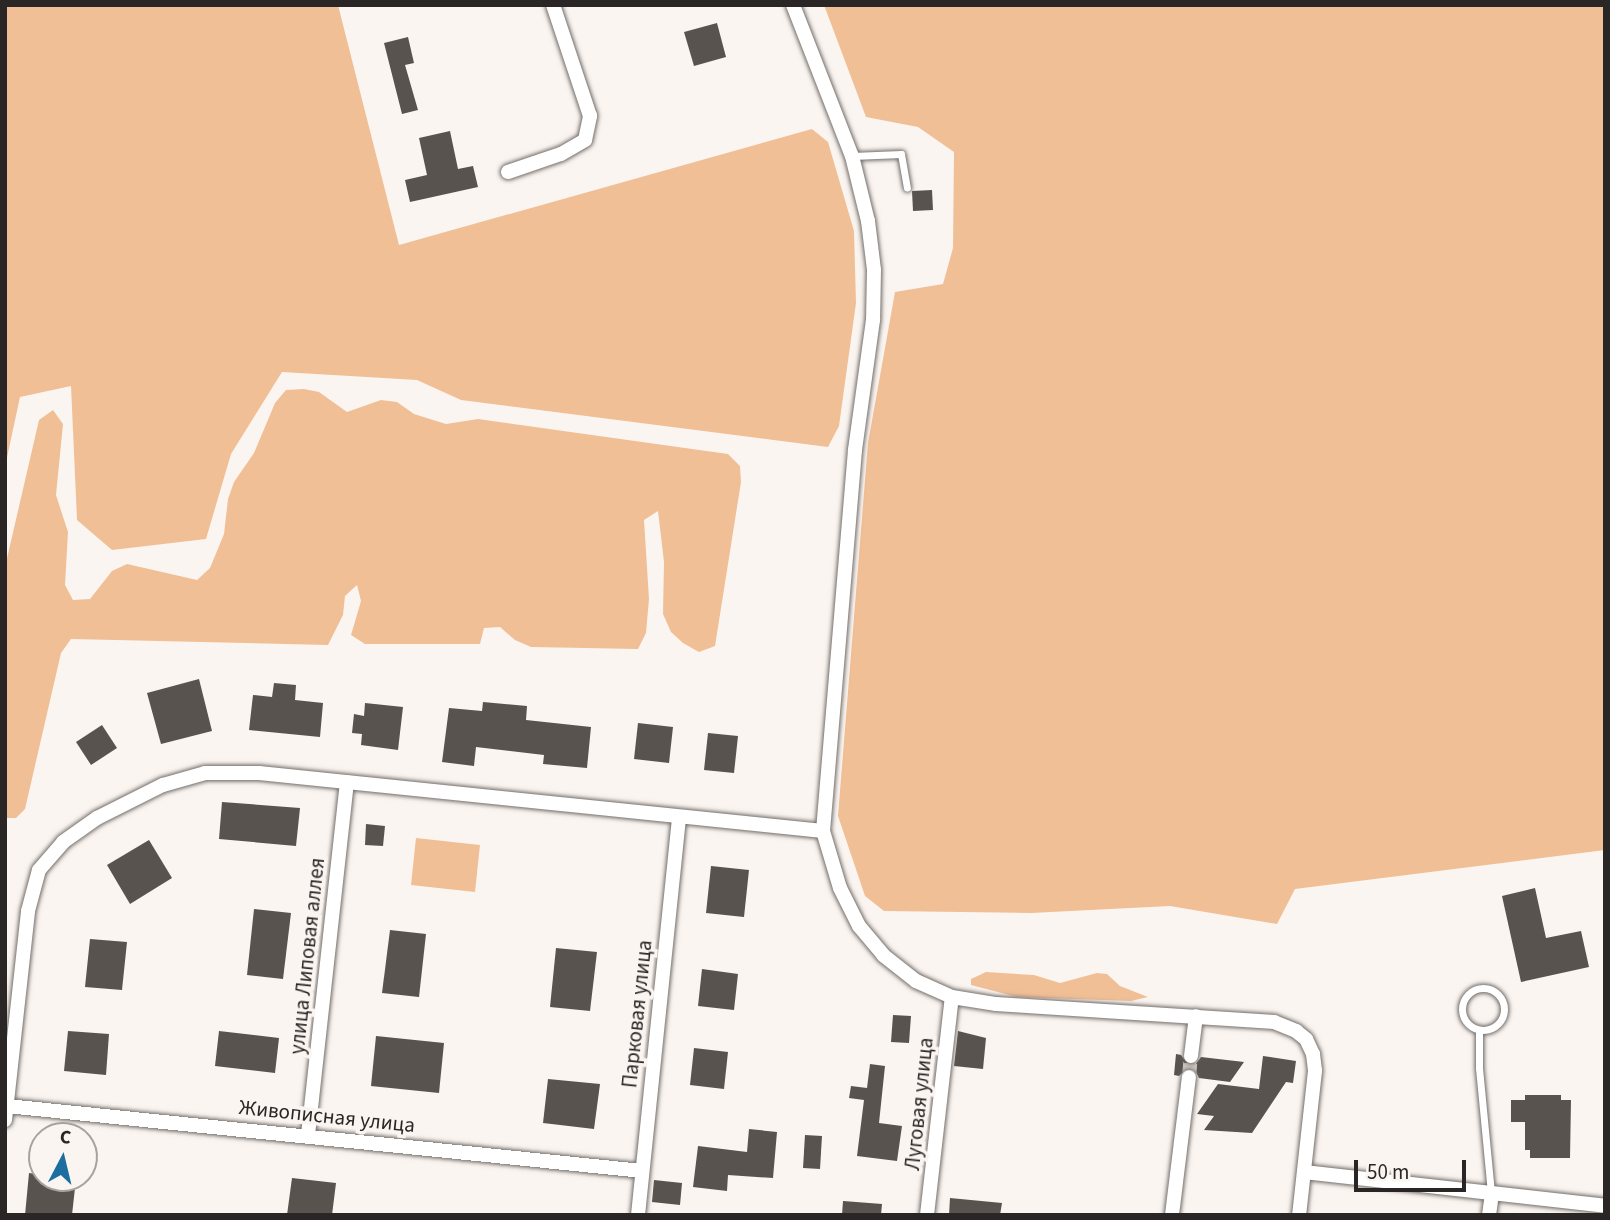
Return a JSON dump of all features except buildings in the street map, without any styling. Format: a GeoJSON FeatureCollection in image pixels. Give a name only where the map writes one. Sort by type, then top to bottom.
{"type":"FeatureCollection","features":[{"type":"Feature","properties":{"kind":"street"},"geometry":{"type":"LineString","coordinates":[[508,172],[561,154],[585,141],[590,116],[553,5]]}},
{"type":"Feature","properties":{"kind":"street"},"geometry":{"type":"LineString","coordinates":[[793,5],[852,156],[870,233],[874,270],[873,320],[855,450],[823,831],[840,888],[859,926],[883,955],[916,981],[951,997],[996,1004],[1274,1022],[1306,1039],[1313,1054],[1315,1071],[1299,1215]]}},
{"type":"Feature","properties":{"kind":"street"},"geometry":{"type":"LineString","coordinates":[[6,1113],[11,1012],[28,912],[39,870],[63,842],[97,818],[163,785],[205,773],[259,773],[823,831]]}},
{"type":"Feature","properties":{"kind":"street","name":"улица Липовая аллея"},"geometry":{"type":"LineString","coordinates":[[309,1135],[346,782]]}},
{"type":"Feature","properties":{"kind":"street","name":"Парковая улица"},"geometry":{"type":"LineString","coordinates":[[638,1215],[679,818]]}},
{"type":"Feature","properties":{"kind":"street","name":"Луговая улица"},"geometry":{"type":"LineString","coordinates":[[927,1215],[951,997]]}},
{"type":"Feature","properties":{"kind":"street"},"geometry":{"type":"LineString","coordinates":[[1191,1056],[1196,1016]]}},
{"type":"Feature","properties":{"kind":"street"},"geometry":{"type":"LineString","coordinates":[[1171,1215],[1189,1077]]}},
{"type":"Feature","properties":{"kind":"street","name":"Живописная улица"},"geometry":{"type":"LineString","coordinates":[[6,1113],[309,1135],[642,1171]]}},
{"type":"Feature","properties":{"kind":"street"},"geometry":{"type":"LineString","coordinates":[[1304,1172],[1605,1206]]}},
{"type":"Feature","properties":{"kind":"street"},"geometry":{"type":"LineString","coordinates":[[1489,1215],[1492,1194]]}},
{"type":"Feature","properties":{"kind":"lane"},"geometry":{"type":"LineString","coordinates":[[852,156],[901,154],[907,187]]}},
{"type":"Feature","properties":{"kind":"lane"},"geometry":{"type":"LineString","coordinates":[[1487,988],[1499,995],[1504,1007],[1502,1019],[1492,1028],[1479,1030],[1467,1023],[1462,1011],[1464,999],[1474,990],[1487,988]]}},
{"type":"Feature","properties":{"kind":"lane"},"geometry":{"type":"LineString","coordinates":[[1479,1030],[1479,1068],[1492,1194]]}},
{"type":"Feature","properties":{"kind":"shaded area"},"geometry":{"type":"Polygon","coordinates":[[[5,5],[338,5],[399,245],[812,129],[828,142],[854,231],[856,303],[839,426],[828,447],[461,400],[417,380],[282,372],[231,454],[206,539],[112,550],[77,520],[71,386],[20,397],[5,467],[5,5]]]}},
{"type":"Feature","properties":{"kind":"shaded area"},"geometry":{"type":"Polygon","coordinates":[[[824,5],[1605,5],[1605,850],[1295,889],[1277,924],[1170,906],[1031,913],[884,911],[865,896],[838,816],[868,443],[895,292],[943,284],[953,248],[954,152],[918,127],[866,117],[824,5]]]}},
{"type":"Feature","properties":{"kind":"shaded area"},"geometry":{"type":"Polygon","coordinates":[[[286,390],[319,392],[347,412],[381,400],[397,402],[414,414],[446,424],[478,419],[728,454],[740,466],[741,482],[715,646],[699,652],[683,643],[671,632],[663,614],[664,562],[658,511],[644,520],[649,599],[646,633],[638,649],[531,647],[515,640],[500,627],[484,628],[480,644],[365,644],[351,635],[361,601],[357,585],[345,596],[343,615],[328,645],[71,639],[61,653],[25,809],[16,818],[5,818],[5,567],[39,420],[53,410],[63,424],[56,495],[68,532],[65,585],[73,600],[90,599],[112,571],[127,564],[197,580],[210,568],[224,534],[228,499],[234,482],[254,453],[275,403],[286,390]]]}},
{"type":"Feature","properties":{"kind":"shaded area"},"geometry":{"type":"Polygon","coordinates":[[[416,838],[480,845],[475,892],[411,885],[416,838]]]}},
{"type":"Feature","properties":{"kind":"shaded area"},"geometry":{"type":"Polygon","coordinates":[[[986,972],[1034,975],[1060,983],[1097,973],[1107,974],[1120,986],[1148,997],[1131,1001],[1017,997],[971,985],[971,979],[986,972]]]}},
{"type":"Feature","properties":{"kind":"tunnel"},"geometry":{"type":"LineString","coordinates":[[1189,1077],[1191,1056]]}}]}
